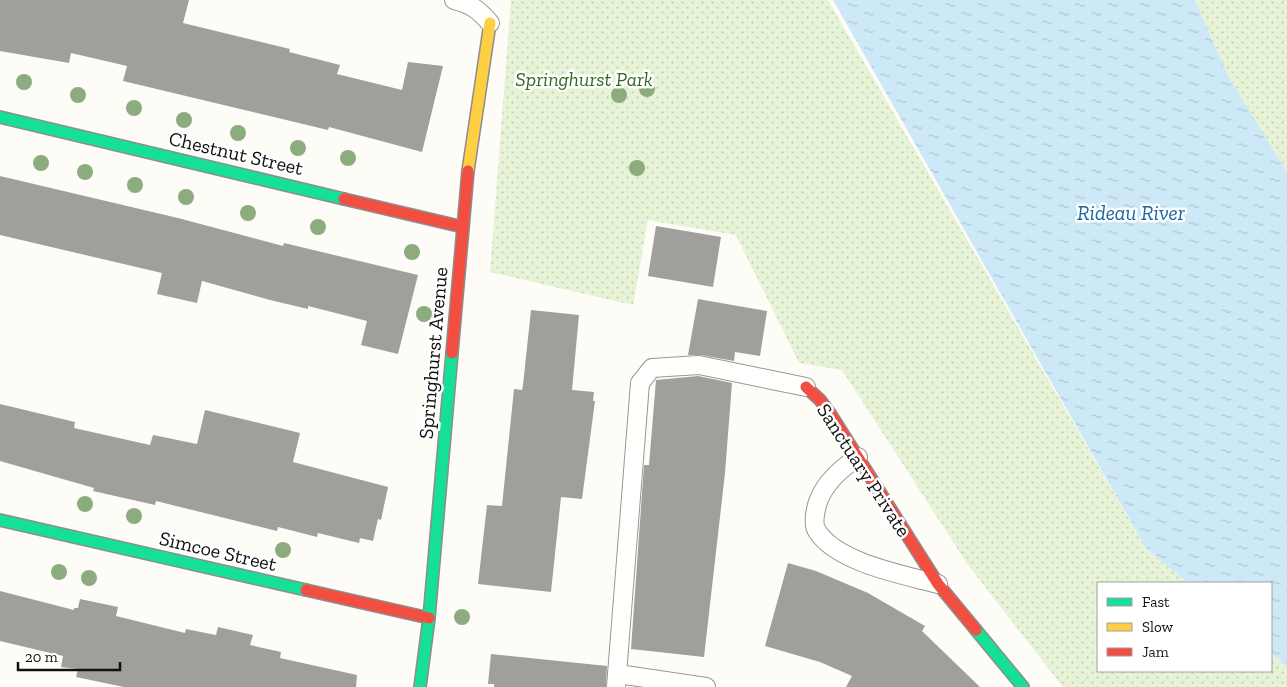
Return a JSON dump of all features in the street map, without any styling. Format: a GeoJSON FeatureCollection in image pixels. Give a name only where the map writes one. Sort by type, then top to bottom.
{"type":"FeatureCollection","features":[{"type":"Feature","properties":{"kind":"street","name":"Springhurst Avenue"},"geometry":{"type":"LineString","coordinates":[[420,687],[429,618],[468,170],[490,23]]}},
{"type":"Feature","properties":{"kind":"street","name":"Chestnut Street"},"geometry":{"type":"LineString","coordinates":[[0,117],[463,226]]}},
{"type":"Feature","properties":{"kind":"street","name":"Sanctuary Private"},"geometry":{"type":"LineString","coordinates":[[806,387],[820,400],[938,584],[1023,687]]}},
{"type":"Feature","properties":{"kind":"street","name":"Simcoe Street"},"geometry":{"type":"LineString","coordinates":[[0,520],[429,618]]}},
{"type":"Feature","properties":{"kind":"lane"},"geometry":{"type":"LineString","coordinates":[[454,0],[468,3],[480,10],[490,23]]}},
{"type":"Feature","properties":{"kind":"lane","name":"Sanctuary Private"},"geometry":{"type":"LineString","coordinates":[[617,681],[640,383],[652,368],[699,365],[806,387]]}},
{"type":"Feature","properties":{"kind":"lane"},"geometry":{"type":"LineString","coordinates":[[858,457],[845,466],[832,479],[820,496],[815,514],[816,530],[828,543],[850,556],[938,584]]}},
{"type":"Feature","properties":{"kind":"lane"},"geometry":{"type":"LineString","coordinates":[[617,681],[706,687]]}},
{"type":"Feature","properties":{"kind":"green space","name":"Springhurst Park"},"geometry":{"type":"Polygon","coordinates":[[[511,0],[828,0],[1146,548],[1187,582],[1097,582],[1097,672],[1272,672],[1272,654],[1287,667],[1287,687],[1063,687],[968,565],[842,370],[799,363],[736,235],[648,220],[633,305],[490,272],[511,0]]]}},
{"type":"Feature","properties":{"kind":"green space"},"geometry":{"type":"Polygon","coordinates":[[[1195,0],[1287,0],[1287,172],[1228,76],[1195,0]]]}},
{"type":"Feature","properties":{"kind":"water","name":"Rideau River"},"geometry":{"type":"Polygon","coordinates":[[[833,0],[1195,0],[1228,76],[1287,172],[1287,667],[1272,654],[1272,582],[1187,582],[1146,548],[833,0]]]}},
{"type":"Feature","properties":{"kind":"building"},"geometry":{"type":"Polygon","coordinates":[[[0,0],[189,0],[183,23],[290,49],[289,52],[340,65],[337,74],[402,90],[408,62],[443,66],[422,152],[329,127],[328,130],[123,81],[127,66],[71,53],[69,63],[0,51],[0,0]]]}},
{"type":"Feature","properties":{"kind":"building"},"geometry":{"type":"Polygon","coordinates":[[[0,176],[178,218],[283,246],[284,243],[418,275],[398,354],[361,345],[367,321],[308,306],[308,309],[270,300],[202,281],[197,303],[157,294],[162,273],[0,235],[0,176]]]}},
{"type":"Feature","properties":{"kind":"building"},"geometry":{"type":"Polygon","coordinates":[[[656,226],[721,237],[713,287],[648,276],[656,226]]]}},
{"type":"Feature","properties":{"kind":"building"},"geometry":{"type":"Polygon","coordinates":[[[698,299],[767,311],[760,356],[735,352],[734,361],[701,355],[688,355],[698,299]]]}},
{"type":"Feature","properties":{"kind":"building"},"geometry":{"type":"Polygon","coordinates":[[[531,310],[579,315],[572,390],[594,392],[593,401],[595,401],[582,499],[561,497],[551,592],[478,584],[487,505],[502,506],[514,389],[522,390],[531,310]]]}},
{"type":"Feature","properties":{"kind":"building"},"geometry":{"type":"Polygon","coordinates":[[[698,376],[732,383],[725,473],[704,657],[631,649],[644,465],[649,465],[656,380],[698,376]]]}},
{"type":"Feature","properties":{"kind":"building"},"geometry":{"type":"Polygon","coordinates":[[[0,404],[75,422],[74,428],[150,445],[153,435],[197,444],[205,410],[300,433],[293,462],[388,487],[381,520],[378,519],[373,541],[360,538],[359,543],[318,533],[317,537],[278,527],[277,531],[156,501],[155,505],[93,491],[94,488],[0,461],[0,404]]]}},
{"type":"Feature","properties":{"kind":"building"},"geometry":{"type":"Polygon","coordinates":[[[788,563],[816,571],[868,593],[925,626],[922,631],[980,687],[846,687],[852,676],[820,662],[765,646],[788,563]]]}},
{"type":"Feature","properties":{"kind":"building"},"geometry":{"type":"Polygon","coordinates":[[[0,591],[74,610],[74,608],[78,608],[80,599],[118,607],[116,616],[185,633],[186,629],[216,635],[218,627],[253,635],[250,645],[281,652],[280,658],[357,675],[356,687],[124,687],[76,677],[78,669],[61,667],[63,656],[0,641],[0,591]]]}},
{"type":"Feature","properties":{"kind":"building"},"geometry":{"type":"Polygon","coordinates":[[[491,654],[607,666],[606,687],[494,687],[494,684],[488,684],[491,654]]]}},
{"type":"Feature","properties":{"kind":"traffic: fast"},"geometry":{"type":"LineString","coordinates":[[0,117],[344,199]]}},
{"type":"Feature","properties":{"kind":"traffic: fast"},"geometry":{"type":"LineString","coordinates":[[420,687],[429,618],[452,353]]}},
{"type":"Feature","properties":{"kind":"traffic: fast"},"geometry":{"type":"LineString","coordinates":[[0,520],[306,590]]}},
{"type":"Feature","properties":{"kind":"traffic: fast"},"geometry":{"type":"LineString","coordinates":[[976,630],[1023,687]]}},
{"type":"Feature","properties":{"kind":"traffic: slow"},"geometry":{"type":"LineString","coordinates":[[468,171],[490,23]]}},
{"type":"Feature","properties":{"kind":"traffic: jam"},"geometry":{"type":"LineString","coordinates":[[452,353],[468,171]]}},
{"type":"Feature","properties":{"kind":"traffic: jam"},"geometry":{"type":"LineString","coordinates":[[344,199],[463,227]]}},
{"type":"Feature","properties":{"kind":"traffic: jam"},"geometry":{"type":"LineString","coordinates":[[806,387],[820,400],[831,415],[938,584],[976,630]]}},
{"type":"Feature","properties":{"kind":"traffic: jam"},"geometry":{"type":"LineString","coordinates":[[306,590],[429,618]]}}]}
